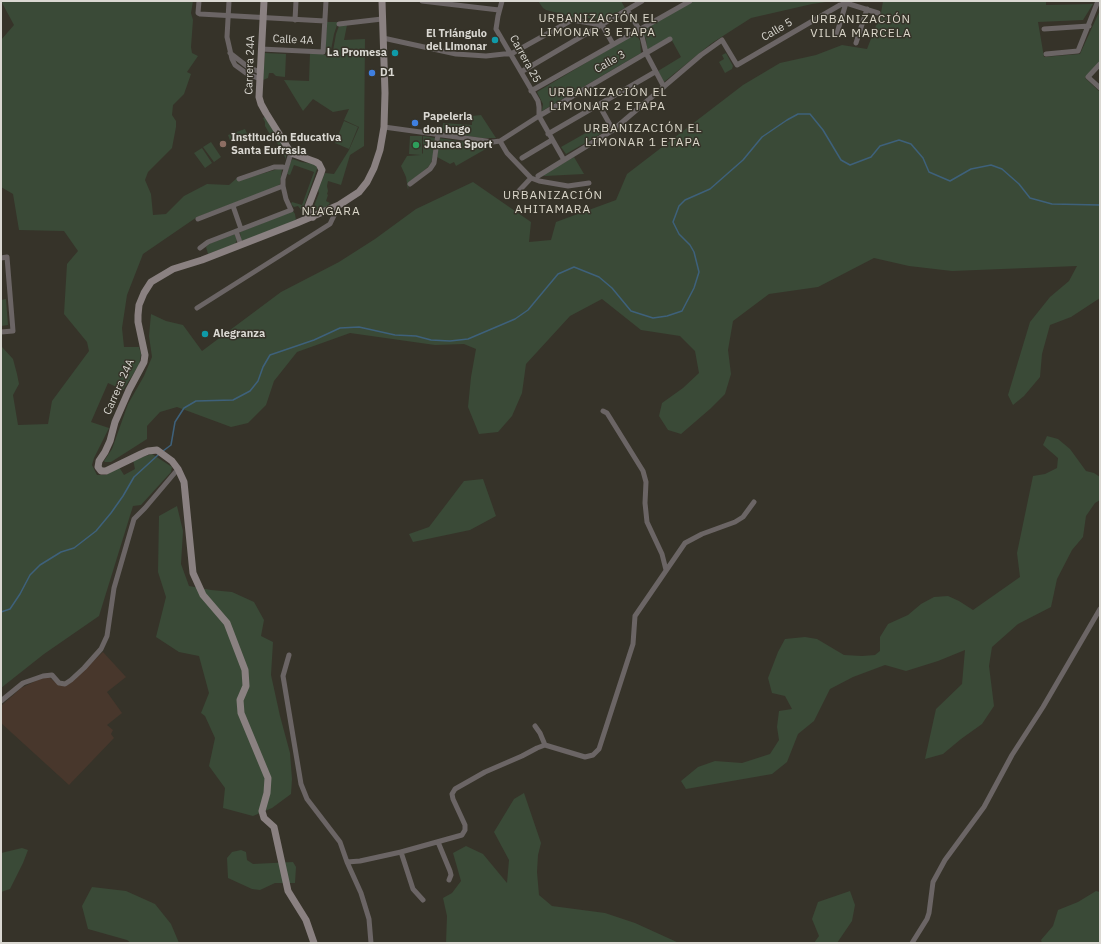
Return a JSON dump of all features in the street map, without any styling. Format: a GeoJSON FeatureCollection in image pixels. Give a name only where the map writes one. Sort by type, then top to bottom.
{"type":"FeatureCollection","features":[{"type":"Feature","properties":{"kind":"street"},"geometry":{"type":"LineString","coordinates":[[199,1],[198,13],[200,14],[325,21],[326,1]]}},
{"type":"Feature","properties":{"kind":"street"},"geometry":{"type":"LineString","coordinates":[[229,1],[227,37],[230,53],[260,75]]}},
{"type":"Feature","properties":{"kind":"street","name":"Carrera 24A"},"geometry":{"type":"LineString","coordinates":[[264,1],[259,91],[261,104],[291,153]]}},
{"type":"Feature","properties":{"kind":"street"},"geometry":{"type":"LineString","coordinates":[[295,20],[296,1]]}},
{"type":"Feature","properties":{"kind":"street","name":"Carrera 24A"},"geometry":{"type":"LineString","coordinates":[[178,469],[172,461],[157,450],[148,451],[141,454],[106,472],[98,467],[99,461],[110,441],[115,422],[126,396],[144,362],[144,348],[138,322],[139,305],[144,293],[151,282],[168,271],[202,260],[313,217],[339,205],[359,192],[367,182],[374,168],[384,127],[382,1]]}},
{"type":"Feature","properties":{"kind":"street"},"geometry":{"type":"LineString","coordinates":[[422,1],[499,10]]}},
{"type":"Feature","properties":{"kind":"street","name":"Carrera 25"},"geometry":{"type":"LineString","coordinates":[[502,1],[496,29],[540,107],[539,116],[564,160]]}},
{"type":"Feature","properties":{"kind":"street"},"geometry":{"type":"LineString","coordinates":[[521,72],[642,1]]}},
{"type":"Feature","properties":{"kind":"street"},"geometry":{"type":"LineString","coordinates":[[531,91],[690,1]]}},
{"type":"Feature","properties":{"kind":"street"},"geometry":{"type":"LineString","coordinates":[[1046,54],[1078,51],[1098,1]]}},
{"type":"Feature","properties":{"kind":"street"},"geometry":{"type":"LineString","coordinates":[[837,33],[846,3],[878,12]]}},
{"type":"Feature","properties":{"kind":"street","name":"Calle 5"},"geometry":{"type":"LineString","coordinates":[[664,88],[701,55],[722,40],[737,65],[840,5],[846,3]]}},
{"type":"Feature","properties":{"kind":"street"},"geometry":{"type":"LineString","coordinates":[[856,43],[866,9]]}},
{"type":"Feature","properties":{"kind":"street"},"geometry":{"type":"LineString","coordinates":[[538,176],[613,130],[664,88],[646,53],[643,36],[627,10]]}},
{"type":"Feature","properties":{"kind":"street"},"geometry":{"type":"LineString","coordinates":[[339,24],[382,19]]}},
{"type":"Feature","properties":{"kind":"street"},"geometry":{"type":"LineString","coordinates":[[383,38],[456,54],[486,56],[511,54],[572,20],[602,25]]}},
{"type":"Feature","properties":{"kind":"street","name":"Calle 4A"},"geometry":{"type":"LineString","coordinates":[[261,49],[323,52],[325,21]]}},
{"type":"Feature","properties":{"kind":"street"},"geometry":{"type":"LineString","coordinates":[[602,25],[613,44]]}},
{"type":"Feature","properties":{"kind":"street"},"geometry":{"type":"LineString","coordinates":[[1044,29],[1089,26]]}},
{"type":"Feature","properties":{"kind":"street","name":"Calle 3"},"geometry":{"type":"LineString","coordinates":[[500,141],[539,116],[670,39]]}},
{"type":"Feature","properties":{"kind":"street"},"geometry":{"type":"LineString","coordinates":[[1100,64],[1088,77],[1100,88]]}},
{"type":"Feature","properties":{"kind":"street"},"geometry":{"type":"LineString","coordinates":[[548,134],[655,72]]}},
{"type":"Feature","properties":{"kind":"street"},"geometry":{"type":"LineString","coordinates":[[599,105],[613,130]]}},
{"type":"Feature","properties":{"kind":"street"},"geometry":{"type":"LineString","coordinates":[[384,127],[494,142],[500,141],[508,154],[531,178],[539,181],[568,186],[589,183]]}},
{"type":"Feature","properties":{"kind":"street"},"geometry":{"type":"LineString","coordinates":[[410,184],[430,169],[434,163],[438,134]]}},
{"type":"Feature","properties":{"kind":"street"},"geometry":{"type":"LineString","coordinates":[[522,158],[552,140]]}},
{"type":"Feature","properties":{"kind":"street"},"geometry":{"type":"LineString","coordinates":[[200,248],[208,242],[291,210],[286,199],[283,179],[291,153],[320,164],[322,170],[308,207],[308,212],[313,217]]}},
{"type":"Feature","properties":{"kind":"street"},"geometry":{"type":"LineString","coordinates":[[239,179],[274,167],[286,168]]}},
{"type":"Feature","properties":{"kind":"street"},"geometry":{"type":"LineString","coordinates":[[516,194],[531,178]]}},
{"type":"Feature","properties":{"kind":"street"},"geometry":{"type":"LineString","coordinates":[[198,219],[283,186]]}},
{"type":"Feature","properties":{"kind":"street"},"geometry":{"type":"LineString","coordinates":[[197,308],[330,224],[339,205]]}},
{"type":"Feature","properties":{"kind":"street"},"geometry":{"type":"LineString","coordinates":[[233,206],[241,245]]}},
{"type":"Feature","properties":{"kind":"street"},"geometry":{"type":"LineString","coordinates":[[1,332],[13,331],[4,258]]}},
{"type":"Feature","properties":{"kind":"street"},"geometry":{"type":"LineString","coordinates":[[603,411],[607,413],[642,471],[646,482],[645,503],[647,522],[662,554],[666,570]]}},
{"type":"Feature","properties":{"kind":"street"},"geometry":{"type":"LineString","coordinates":[[1,701],[23,683],[43,676],[52,675],[59,683],[65,684],[84,668],[101,649],[107,636],[114,588],[134,519],[178,469],[184,482],[193,572],[203,595],[227,623],[245,670],[246,686],[240,700],[242,713],[268,778],[267,793],[262,811],[264,818],[274,827],[288,891],[306,920],[314,943]]}},
{"type":"Feature","properties":{"kind":"street"},"geometry":{"type":"LineString","coordinates":[[347,862],[401,852],[462,835],[465,830],[465,825],[453,799],[452,794],[455,789],[485,772],[545,745],[585,756],[593,755],[599,749],[633,644],[635,616],[685,543],[702,534],[735,522],[744,517],[754,502]]}},
{"type":"Feature","properties":{"kind":"street"},"geometry":{"type":"LineString","coordinates":[[912,943],[927,919],[933,882],[945,860],[984,807],[1012,755],[1043,707],[1100,609]]}},
{"type":"Feature","properties":{"kind":"street"},"geometry":{"type":"LineString","coordinates":[[289,655],[283,676],[301,784],[307,799],[340,842],[365,906],[369,920],[371,943]]}},
{"type":"Feature","properties":{"kind":"street"},"geometry":{"type":"LineString","coordinates":[[535,726],[545,745]]}},
{"type":"Feature","properties":{"kind":"street"},"geometry":{"type":"LineString","coordinates":[[438,842],[450,871],[450,880]]}},
{"type":"Feature","properties":{"kind":"street"},"geometry":{"type":"LineString","coordinates":[[401,852],[413,889],[423,900]]}},
{"type":"Feature","properties":{"kind":"shaded area"},"geometry":{"type":"Polygon","coordinates":[[[103,652],[126,677],[107,692],[122,713],[107,725],[113,730],[111,734],[114,738],[69,785],[1,723],[1,706],[21,688],[42,678],[50,678],[60,686],[69,684],[103,652]]]}},
{"type":"Feature","properties":{"kind":"green space"},"geometry":{"type":"Polygon","coordinates":[[[1,1],[193,1],[191,13],[193,20],[191,47],[192,53],[198,56],[187,72],[191,74],[184,94],[173,105],[172,115],[176,121],[176,127],[172,148],[148,172],[145,180],[151,194],[153,215],[166,214],[184,196],[207,184],[229,185],[237,178],[238,181],[281,168],[282,169],[280,184],[276,187],[197,217],[143,254],[127,295],[122,328],[124,347],[139,347],[141,354],[139,365],[123,390],[108,383],[91,422],[109,428],[92,465],[97,475],[106,475],[119,467],[124,475],[135,469],[133,460],[152,454],[172,467],[171,472],[141,505],[133,506],[99,616],[44,654],[1,688],[1,340],[2,347],[13,359],[19,384],[13,395],[18,425],[48,424],[52,401],[89,351],[87,342],[64,314],[67,264],[78,251],[64,231],[19,230],[13,194],[1,187],[1,40],[14,25],[1,1]]]}},
{"type":"Feature","properties":{"kind":"green space"},"geometry":{"type":"Polygon","coordinates":[[[538,1],[621,1],[625,8],[602,19],[574,17],[546,10],[538,1]]]}},
{"type":"Feature","properties":{"kind":"green space"},"geometry":{"type":"Polygon","coordinates":[[[697,1],[833,1],[812,4],[751,18],[712,43],[664,82],[658,71],[681,57],[670,37],[647,50],[646,39],[642,29],[689,3],[697,1]]]}},
{"type":"Feature","properties":{"kind":"green space"},"geometry":{"type":"Polygon","coordinates":[[[883,1],[1046,1],[1046,5],[1093,4],[1083,20],[1038,22],[1044,57],[1080,54],[1100,10],[1100,62],[1085,78],[1100,92],[1100,298],[1071,317],[1050,325],[1042,354],[1040,377],[1024,396],[1013,405],[1008,395],[1030,322],[1050,297],[1069,281],[1077,266],[952,271],[909,266],[874,258],[818,287],[769,294],[733,321],[728,350],[731,374],[725,394],[681,434],[668,430],[659,416],[662,403],[683,388],[699,373],[695,351],[680,336],[641,330],[602,299],[570,316],[526,364],[522,393],[512,416],[498,432],[479,434],[468,407],[476,349],[464,344],[435,345],[350,333],[297,352],[274,381],[266,405],[248,423],[231,427],[177,407],[160,412],[147,426],[147,439],[111,462],[104,461],[112,449],[128,404],[144,376],[152,357],[149,336],[151,314],[166,321],[183,325],[202,351],[281,292],[339,262],[375,239],[416,209],[473,182],[531,222],[529,242],[551,240],[556,222],[616,200],[627,174],[743,85],[780,63],[816,55],[842,45],[867,49],[881,13],[883,1]]]}},
{"type":"Feature","properties":{"kind":"green space"},"geometry":{"type":"Polygon","coordinates":[[[327,22],[338,22],[331,50],[328,53],[325,52],[327,22]]]}},
{"type":"Feature","properties":{"kind":"green space"},"geometry":{"type":"Polygon","coordinates":[[[347,25],[344,40],[365,39],[364,146],[350,155],[341,185],[328,181],[328,195],[326,201],[330,203],[327,206],[317,210],[314,206],[319,193],[318,190],[325,173],[334,174],[349,150],[359,127],[344,120],[349,109],[333,112],[313,99],[303,111],[284,80],[309,81],[310,53],[323,54],[327,56],[330,54],[333,51],[339,26],[347,25]]]}},
{"type":"Feature","properties":{"kind":"green space"},"geometry":{"type":"Polygon","coordinates":[[[636,33],[640,41],[641,53],[542,111],[543,104],[537,92],[636,33]]]}},
{"type":"Feature","properties":{"kind":"green space"},"geometry":{"type":"Polygon","coordinates":[[[265,53],[286,54],[285,77],[276,76],[273,73],[269,73],[268,78],[263,80],[265,53]]]}},
{"type":"Feature","properties":{"kind":"green space"},"geometry":{"type":"Polygon","coordinates":[[[726,53],[733,66],[732,69],[725,73],[719,62],[724,59],[722,55],[726,53]]]}},
{"type":"Feature","properties":{"kind":"green space"},"geometry":{"type":"Polygon","coordinates":[[[481,115],[496,138],[481,138],[442,132],[443,123],[472,125],[472,116],[481,115]]]}},
{"type":"Feature","properties":{"kind":"green space"},"geometry":{"type":"Polygon","coordinates":[[[265,117],[286,151],[286,159],[275,139],[272,138],[265,126],[263,118],[265,117]]]}},
{"type":"Feature","properties":{"kind":"green space"},"geometry":{"type":"Polygon","coordinates":[[[344,121],[358,127],[349,149],[335,143],[344,121]]]}},
{"type":"Feature","properties":{"kind":"green space"},"geometry":{"type":"Polygon","coordinates":[[[605,122],[609,129],[566,154],[561,147],[605,122]]]}},
{"type":"Feature","properties":{"kind":"green space"},"geometry":{"type":"Polygon","coordinates":[[[245,129],[248,136],[231,143],[228,135],[245,129]]]}},
{"type":"Feature","properties":{"kind":"green space"},"geometry":{"type":"Polygon","coordinates":[[[410,136],[422,136],[422,154],[423,136],[435,138],[431,163],[409,183],[408,190],[406,177],[401,166],[407,156],[421,155],[409,154],[410,136]]]}},
{"type":"Feature","properties":{"kind":"green space"},"geometry":{"type":"Polygon","coordinates":[[[439,138],[491,146],[456,166],[454,162],[450,164],[437,157],[439,138]]]}},
{"type":"Feature","properties":{"kind":"green space"},"geometry":{"type":"Polygon","coordinates":[[[211,142],[221,157],[214,162],[203,147],[211,142]]]}},
{"type":"Feature","properties":{"kind":"green space"},"geometry":{"type":"Polygon","coordinates":[[[202,148],[212,163],[205,168],[194,153],[202,148]]]}},
{"type":"Feature","properties":{"kind":"green space"},"geometry":{"type":"Polygon","coordinates":[[[574,157],[584,174],[542,175],[574,157]]]}},
{"type":"Feature","properties":{"kind":"green space"},"geometry":{"type":"Polygon","coordinates":[[[293,159],[318,166],[304,206],[304,211],[302,211],[298,206],[294,207],[291,204],[292,202],[302,205],[314,172],[294,165],[290,175],[287,174],[293,159]]]}},
{"type":"Feature","properties":{"kind":"green space"},"geometry":{"type":"Polygon","coordinates":[[[293,211],[296,220],[243,241],[241,239],[240,232],[293,211]]]}},
{"type":"Feature","properties":{"kind":"green space"},"geometry":{"type":"Polygon","coordinates":[[[235,234],[237,240],[235,244],[208,254],[206,247],[209,244],[235,234]]]}},
{"type":"Feature","properties":{"kind":"green space"},"geometry":{"type":"Polygon","coordinates":[[[6,299],[8,325],[1,326],[1,300],[6,299]]]}},
{"type":"Feature","properties":{"kind":"green space"},"geometry":{"type":"Polygon","coordinates":[[[1047,436],[1058,439],[1070,449],[1086,471],[1094,473],[1100,477],[1100,500],[1095,503],[1086,516],[1083,537],[1072,550],[1057,579],[1051,607],[1018,624],[992,647],[989,666],[994,706],[982,724],[943,754],[925,759],[936,709],[962,684],[965,650],[938,661],[906,671],[885,665],[853,677],[830,689],[814,721],[798,734],[787,762],[772,774],[686,789],[681,781],[698,767],[715,761],[742,763],[770,754],[779,740],[777,727],[779,711],[792,709],[785,696],[772,693],[768,678],[778,652],[785,639],[805,637],[817,639],[844,655],[875,655],[880,651],[880,637],[888,624],[908,615],[921,604],[934,597],[948,596],[973,610],[1020,577],[1017,553],[1033,476],[1045,474],[1057,468],[1058,458],[1043,445],[1047,436]]]}},
{"type":"Feature","properties":{"kind":"green space"},"geometry":{"type":"Polygon","coordinates":[[[483,479],[496,516],[470,530],[413,542],[409,534],[429,527],[464,481],[483,479]]]}},
{"type":"Feature","properties":{"kind":"green space"},"geometry":{"type":"Polygon","coordinates":[[[177,506],[183,531],[181,564],[189,586],[232,592],[254,602],[264,620],[261,636],[273,642],[271,675],[290,753],[292,779],[291,794],[272,808],[253,816],[223,808],[225,788],[209,766],[215,738],[205,716],[201,713],[209,693],[199,656],[179,652],[156,637],[166,597],[158,572],[159,516],[177,506]]]}},
{"type":"Feature","properties":{"kind":"green space"},"geometry":{"type":"Polygon","coordinates":[[[524,793],[541,843],[538,855],[537,872],[539,895],[552,906],[605,913],[635,923],[679,943],[446,943],[447,916],[443,898],[452,893],[461,881],[453,853],[466,846],[483,854],[507,883],[509,860],[494,832],[514,799],[524,793]]]}},
{"type":"Feature","properties":{"kind":"green space"},"geometry":{"type":"Polygon","coordinates":[[[22,848],[28,850],[23,863],[10,889],[1,892],[1,853],[22,848]]]}},
{"type":"Feature","properties":{"kind":"green space"},"geometry":{"type":"Polygon","coordinates":[[[241,850],[246,852],[247,860],[253,864],[293,862],[296,867],[295,883],[275,883],[260,890],[252,889],[228,878],[227,858],[232,852],[241,850]]]}},
{"type":"Feature","properties":{"kind":"green space"},"geometry":{"type":"Polygon","coordinates":[[[92,887],[126,891],[155,904],[171,924],[179,943],[131,943],[127,940],[88,929],[82,906],[92,887]]]}},
{"type":"Feature","properties":{"kind":"green space"},"geometry":{"type":"Polygon","coordinates":[[[850,891],[855,905],[852,921],[837,943],[814,943],[819,936],[812,919],[818,902],[850,891]]]}},
{"type":"Feature","properties":{"kind":"green space"},"geometry":{"type":"Polygon","coordinates":[[[1096,891],[1100,892],[1100,943],[1042,943],[1041,940],[1053,926],[1058,910],[1078,902],[1096,891]]]}},
{"type":"Feature","properties":{"kind":"waterway"},"geometry":{"type":"LineString","coordinates":[[163,451],[171,445],[175,422],[184,408],[196,401],[233,400],[250,391],[258,381],[263,367],[270,355],[314,340],[340,328],[359,327],[395,335],[416,336],[431,340],[450,341],[468,339],[515,319],[528,310],[558,274],[574,267],[599,277],[612,288],[631,311],[653,318],[667,316],[682,311],[694,288],[699,272],[694,252],[690,245],[679,234],[673,222],[679,206],[685,200],[710,189],[743,160],[762,137],[798,114],[810,114],[823,130],[841,160],[850,165],[871,157],[880,146],[899,140],[911,144],[923,158],[929,172],[950,181],[971,169],[991,165],[1002,169],[1019,184],[1030,198],[1052,204],[1100,205]]}},
{"type":"Feature","properties":{"kind":"waterway"},"geometry":{"type":"LineString","coordinates":[[1,612],[10,609],[30,575],[40,565],[61,552],[74,548],[96,531],[123,496],[134,477],[158,455]]}},
{"type":"Feature","properties":{"kind":"place","name":"El Triángulo del Limonar"},"geometry":{"type":"Point","coordinates":[495,40]}},
{"type":"Feature","properties":{"kind":"place","name":"La Promesa"},"geometry":{"type":"Point","coordinates":[395,53]}},
{"type":"Feature","properties":{"kind":"place","name":"D1"},"geometry":{"type":"Point","coordinates":[372,73]}},
{"type":"Feature","properties":{"kind":"place","name":"Papeleria don hugo"},"geometry":{"type":"Point","coordinates":[415,123]}},
{"type":"Feature","properties":{"kind":"place","name":"Institución Educativa Santa Eufrasia"},"geometry":{"type":"Point","coordinates":[223,144]}},
{"type":"Feature","properties":{"kind":"place","name":"Juanca Sport"},"geometry":{"type":"Point","coordinates":[416,145]}},
{"type":"Feature","properties":{"kind":"place","name":"Alegranza"},"geometry":{"type":"Point","coordinates":[205,334]}},
{"type":"Feature","properties":{"kind":"district","name":"URBANIZACIÓN EL LIMONAR 3 ETAPA"},"geometry":{"type":"Point","coordinates":[598,26]}},
{"type":"Feature","properties":{"kind":"district","name":"URBANIZACIÓN VILLA MARCELA"},"geometry":{"type":"Point","coordinates":[861,27]}},
{"type":"Feature","properties":{"kind":"district","name":"URBANIZACIÓN EL LIMONAR 2 ETAPA"},"geometry":{"type":"Point","coordinates":[608,100]}},
{"type":"Feature","properties":{"kind":"district","name":"URBANIZACIÓN EL LIMONAR 1 ETAPA"},"geometry":{"type":"Point","coordinates":[643,136]}},
{"type":"Feature","properties":{"kind":"district","name":"URBANIZACIÓN AHITAMARA"},"geometry":{"type":"Point","coordinates":[553,203]}},
{"type":"Feature","properties":{"kind":"district","name":"NIAGARA"},"geometry":{"type":"Point","coordinates":[331,212]}}]}
